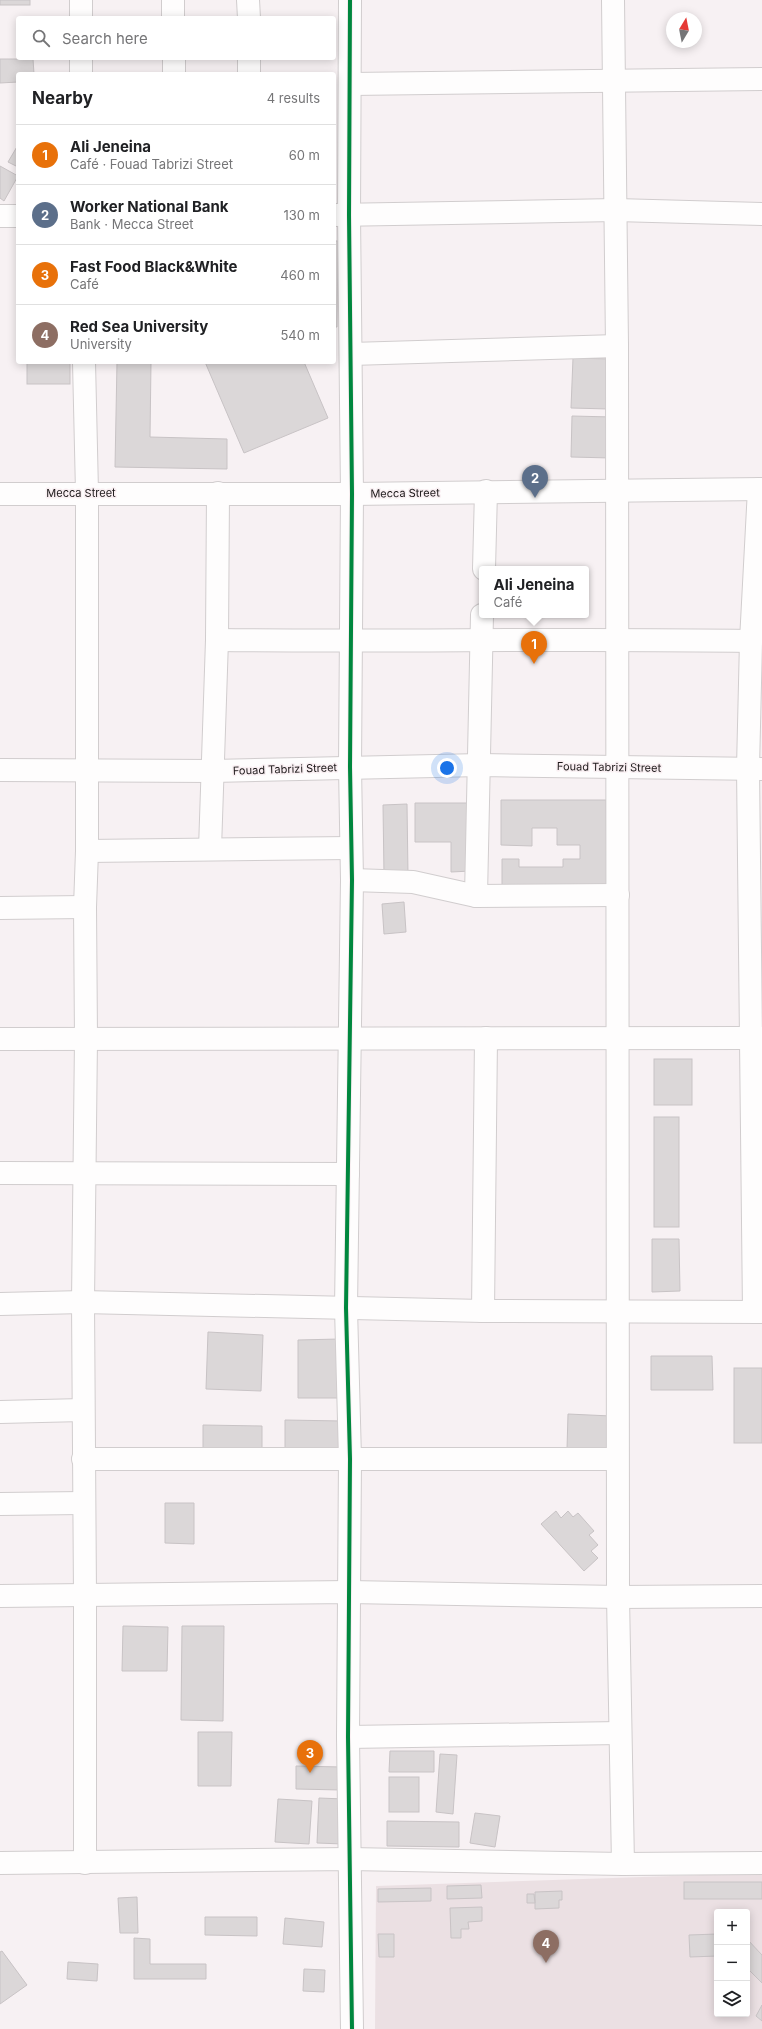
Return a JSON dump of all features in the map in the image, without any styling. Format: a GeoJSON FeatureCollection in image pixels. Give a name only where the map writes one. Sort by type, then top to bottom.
{"type":"FeatureCollection","features":[{"type":"Feature","properties":{"kind":"street"},"geometry":{"type":"LineString","coordinates":[[81,0],[81,16]]}},
{"type":"Feature","properties":{"kind":"street"},"geometry":{"type":"LineString","coordinates":[[173,0],[173,16]]}},
{"type":"Feature","properties":{"kind":"street"},"geometry":{"type":"LineString","coordinates":[[248,0],[248,16]]}},
{"type":"Feature","properties":{"kind":"street"},"geometry":{"type":"LineString","coordinates":[[350,0],[351,84],[341,215],[351,354],[352,494],[350,767],[352,880],[346,1308],[350,1459],[348,1737],[352,2029]]}},
{"type":"Feature","properties":{"kind":"street"},"geometry":{"type":"LineString","coordinates":[[613,0],[617,346],[618,1597],[622,1864]]}},
{"type":"Feature","properties":{"kind":"street"},"geometry":{"type":"LineString","coordinates":[[81,60],[81,72]]}},
{"type":"Feature","properties":{"kind":"street"},"geometry":{"type":"LineString","coordinates":[[174,60],[174,72]]}},
{"type":"Feature","properties":{"kind":"street"},"geometry":{"type":"LineString","coordinates":[[249,60],[249,72]]}},
{"type":"Feature","properties":{"kind":"street"},"geometry":{"type":"LineString","coordinates":[[351,84],[762,79]]}},
{"type":"Feature","properties":{"kind":"street"},"geometry":{"type":"LineString","coordinates":[[341,215],[616,210],[762,214]]}},
{"type":"Feature","properties":{"kind":"street"},"geometry":{"type":"LineString","coordinates":[[0,216],[16,216]]}},
{"type":"Feature","properties":{"kind":"street"},"geometry":{"type":"LineString","coordinates":[[351,354],[617,346]]}},
{"type":"Feature","properties":{"kind":"street"},"geometry":{"type":"LineString","coordinates":[[84,364],[87,492],[87,851],[84,907],[86,1039],[83,1302],[83,1503],[86,1596],[85,1863]]}},
{"type":"Feature","properties":{"kind":"street"},"geometry":{"type":"LineString","coordinates":[[0,1304],[83,1302],[483,1311],[758,1312],[755,768],[751,641],[760,489]]}},
{"type":"Feature","properties":{"kind":"street","name":"Mecca Street"},"geometry":{"type":"LineString","coordinates":[[0,494],[87,492],[352,494],[486,491],[617,492],[760,489]]}},
{"type":"Feature","properties":{"kind":"street"},"geometry":{"type":"LineString","coordinates":[[484,566],[486,491]]}},
{"type":"Feature","properties":{"kind":"street"},"geometry":{"type":"LineString","coordinates":[[210,849],[217,640],[218,493]]}},
{"type":"Feature","properties":{"kind":"street"},"geometry":{"type":"LineString","coordinates":[[476,896],[482,618]]}},
{"type":"Feature","properties":{"kind":"street"},"geometry":{"type":"LineString","coordinates":[[217,640],[351,642],[617,639],[751,641]]}},
{"type":"Feature","properties":{"kind":"street","name":"Fouad Tabrizi Street"},"geometry":{"type":"LineString","coordinates":[[0,770],[213,771],[480,765],[618,768],[755,768]]}},
{"type":"Feature","properties":{"kind":"street"},"geometry":{"type":"LineString","coordinates":[[87,851],[351,848]]}},
{"type":"Feature","properties":{"kind":"street"},"geometry":{"type":"LineString","coordinates":[[352,880],[413,882],[476,896],[618,895]]}},
{"type":"Feature","properties":{"kind":"street"},"geometry":{"type":"LineString","coordinates":[[0,908],[84,907]]}},
{"type":"Feature","properties":{"kind":"street"},"geometry":{"type":"LineString","coordinates":[[483,1311],[486,1038]]}},
{"type":"Feature","properties":{"kind":"street"},"geometry":{"type":"LineString","coordinates":[[0,1039],[756,1039]]}},
{"type":"Feature","properties":{"kind":"street"},"geometry":{"type":"LineString","coordinates":[[0,1173],[85,1172],[348,1174]]}},
{"type":"Feature","properties":{"kind":"street"},"geometry":{"type":"LineString","coordinates":[[0,1412],[83,1410]]}},
{"type":"Feature","properties":{"kind":"street"},"geometry":{"type":"LineString","coordinates":[[83,1459],[618,1459]]}},
{"type":"Feature","properties":{"kind":"street"},"geometry":{"type":"LineString","coordinates":[[0,1504],[83,1503]]}},
{"type":"Feature","properties":{"kind":"street"},"geometry":{"type":"LineString","coordinates":[[0,1596],[350,1592],[618,1597],[762,1596]]}},
{"type":"Feature","properties":{"kind":"street"},"geometry":{"type":"LineString","coordinates":[[348,1737],[620,1733]]}},
{"type":"Feature","properties":{"kind":"street"},"geometry":{"type":"LineString","coordinates":[[0,1863],[350,1859],[622,1864],[762,1863]]}},
{"type":"Feature","properties":{"kind":"shaded area"},"geometry":{"type":"Polygon","coordinates":[[[762,1873],[762,2029],[375,2029],[376,1886],[762,1873]]]}},
{"type":"Feature","properties":{"kind":"building"},"geometry":{"type":"Polygon","coordinates":[[[0,0],[30,0],[30,5],[0,5],[0,0]]]}},
{"type":"Feature","properties":{"kind":"building"},"geometry":{"type":"Polygon","coordinates":[[[0,59],[33,60],[34,72],[16,72],[16,82],[0,83],[0,59]]]}},
{"type":"Feature","properties":{"kind":"building"},"geometry":{"type":"Polygon","coordinates":[[[16,148],[16,166],[8,162],[16,148]]]}},
{"type":"Feature","properties":{"kind":"building"},"geometry":{"type":"Polygon","coordinates":[[[0,166],[16,175],[16,180],[4,201],[0,198],[0,166]]]}},
{"type":"Feature","properties":{"kind":"building"},"geometry":{"type":"Polygon","coordinates":[[[336,241],[338,241],[337,327],[336,241]]]}},
{"type":"Feature","properties":{"kind":"building"},"geometry":{"type":"Polygon","coordinates":[[[573,358],[611,359],[609,409],[571,408],[573,358]]]}},
{"type":"Feature","properties":{"kind":"building"},"geometry":{"type":"Polygon","coordinates":[[[27,364],[70,364],[70,384],[27,384],[27,364]]]}},
{"type":"Feature","properties":{"kind":"building"},"geometry":{"type":"Polygon","coordinates":[[[117,364],[151,364],[150,437],[227,439],[227,469],[115,467],[117,364]]]}},
{"type":"Feature","properties":{"kind":"building"},"geometry":{"type":"Polygon","coordinates":[[[206,364],[305,364],[328,418],[244,453],[206,364]]]}},
{"type":"Feature","properties":{"kind":"building"},"geometry":{"type":"Polygon","coordinates":[[[572,416],[612,417],[611,458],[571,457],[572,416]]]}},
{"type":"Feature","properties":{"kind":"building"},"geometry":{"type":"Polygon","coordinates":[[[501,800],[606,800],[607,889],[502,889],[502,859],[519,859],[519,867],[563,867],[563,859],[580,859],[580,845],[557,845],[557,828],[532,828],[532,846],[501,845],[501,800]]]}},
{"type":"Feature","properties":{"kind":"building"},"geometry":{"type":"Polygon","coordinates":[[[415,803],[470,803],[471,871],[451,872],[451,842],[415,842],[415,803]]]}},
{"type":"Feature","properties":{"kind":"building"},"geometry":{"type":"Polygon","coordinates":[[[407,804],[408,875],[384,875],[383,805],[407,804]]]}},
{"type":"Feature","properties":{"kind":"building"},"geometry":{"type":"Polygon","coordinates":[[[404,902],[406,932],[384,934],[382,904],[404,902]]]}},
{"type":"Feature","properties":{"kind":"building"},"geometry":{"type":"Polygon","coordinates":[[[654,1059],[692,1059],[692,1105],[654,1105],[654,1059]]]}},
{"type":"Feature","properties":{"kind":"building"},"geometry":{"type":"Polygon","coordinates":[[[654,1117],[679,1117],[679,1227],[654,1227],[654,1117]]]}},
{"type":"Feature","properties":{"kind":"building"},"geometry":{"type":"Polygon","coordinates":[[[652,1239],[679,1239],[680,1291],[652,1292],[652,1239]]]}},
{"type":"Feature","properties":{"kind":"building"},"geometry":{"type":"Polygon","coordinates":[[[208,1332],[263,1335],[261,1391],[206,1389],[208,1332]]]}},
{"type":"Feature","properties":{"kind":"building"},"geometry":{"type":"Polygon","coordinates":[[[339,1339],[339,1398],[298,1398],[298,1340],[339,1339]]]}},
{"type":"Feature","properties":{"kind":"building"},"geometry":{"type":"Polygon","coordinates":[[[651,1356],[712,1356],[713,1390],[651,1390],[651,1356]]]}},
{"type":"Feature","properties":{"kind":"building"},"geometry":{"type":"Polygon","coordinates":[[[734,1368],[762,1368],[762,1443],[734,1443],[734,1368]]]}},
{"type":"Feature","properties":{"kind":"building"},"geometry":{"type":"Polygon","coordinates":[[[568,1414],[611,1416],[609,1451],[567,1449],[568,1414]]]}},
{"type":"Feature","properties":{"kind":"building"},"geometry":{"type":"Polygon","coordinates":[[[285,1420],[342,1421],[342,1450],[285,1449],[285,1420]]]}},
{"type":"Feature","properties":{"kind":"building"},"geometry":{"type":"Polygon","coordinates":[[[203,1425],[262,1426],[262,1452],[203,1451],[203,1425]]]}},
{"type":"Feature","properties":{"kind":"building"},"geometry":{"type":"Polygon","coordinates":[[[165,1503],[194,1503],[194,1544],[165,1543],[165,1503]]]}},
{"type":"Feature","properties":{"kind":"building"},"geometry":{"type":"Polygon","coordinates":[[[556,1511],[561,1518],[568,1511],[573,1517],[578,1513],[594,1531],[589,1535],[598,1545],[591,1551],[598,1558],[584,1571],[541,1524],[556,1511]]]}},
{"type":"Feature","properties":{"kind":"building"},"geometry":{"type":"Polygon","coordinates":[[[123,1626],[168,1627],[167,1671],[122,1671],[123,1626]]]}},
{"type":"Feature","properties":{"kind":"building"},"geometry":{"type":"Polygon","coordinates":[[[182,1626],[224,1626],[223,1721],[181,1720],[182,1626]]]}},
{"type":"Feature","properties":{"kind":"building"},"geometry":{"type":"Polygon","coordinates":[[[198,1732],[232,1732],[231,1786],[198,1786],[198,1732]]]}},
{"type":"Feature","properties":{"kind":"building"},"geometry":{"type":"Polygon","coordinates":[[[390,1751],[434,1751],[434,1772],[389,1772],[390,1751]]]}},
{"type":"Feature","properties":{"kind":"building"},"geometry":{"type":"Polygon","coordinates":[[[440,1754],[457,1755],[453,1814],[436,1812],[440,1754]]]}},
{"type":"Feature","properties":{"kind":"building"},"geometry":{"type":"Polygon","coordinates":[[[296,1766],[342,1767],[341,1790],[296,1789],[296,1766]]]}},
{"type":"Feature","properties":{"kind":"building"},"geometry":{"type":"Polygon","coordinates":[[[389,1777],[419,1777],[419,1812],[389,1812],[389,1777]]]}},
{"type":"Feature","properties":{"kind":"building"},"geometry":{"type":"Polygon","coordinates":[[[319,1798],[344,1799],[343,1844],[317,1843],[319,1798]]]}},
{"type":"Feature","properties":{"kind":"building"},"geometry":{"type":"Polygon","coordinates":[[[278,1799],[312,1801],[309,1844],[275,1842],[278,1799]]]}},
{"type":"Feature","properties":{"kind":"building"},"geometry":{"type":"Polygon","coordinates":[[[475,1813],[500,1816],[495,1847],[470,1843],[475,1813]]]}},
{"type":"Feature","properties":{"kind":"building"},"geometry":{"type":"Polygon","coordinates":[[[387,1821],[459,1822],[459,1847],[387,1846],[387,1821]]]}},
{"type":"Feature","properties":{"kind":"building"},"geometry":{"type":"Polygon","coordinates":[[[684,1882],[762,1882],[762,1899],[684,1899],[684,1882]]]}},
{"type":"Feature","properties":{"kind":"building"},"geometry":{"type":"Polygon","coordinates":[[[481,1885],[482,1898],[447,1899],[447,1886],[481,1885]]]}},
{"type":"Feature","properties":{"kind":"building"},"geometry":{"type":"Polygon","coordinates":[[[431,1888],[431,1901],[378,1902],[378,1889],[431,1888]]]}},
{"type":"Feature","properties":{"kind":"building"},"geometry":{"type":"Polygon","coordinates":[[[562,1891],[562,1900],[559,1900],[559,1908],[535,1909],[535,1892],[562,1891]]]}},
{"type":"Feature","properties":{"kind":"building"},"geometry":{"type":"Polygon","coordinates":[[[527,1894],[534,1894],[535,1903],[527,1903],[527,1894]]]}},
{"type":"Feature","properties":{"kind":"building"},"geometry":{"type":"Polygon","coordinates":[[[137,1897],[138,1933],[120,1933],[118,1898],[137,1897]]]}},
{"type":"Feature","properties":{"kind":"building"},"geometry":{"type":"Polygon","coordinates":[[[482,1907],[482,1921],[468,1922],[469,1929],[461,1929],[461,1938],[451,1938],[450,1908],[482,1907]]]}},
{"type":"Feature","properties":{"kind":"building"},"geometry":{"type":"Polygon","coordinates":[[[205,1917],[257,1917],[257,1936],[205,1935],[205,1917]]]}},
{"type":"Feature","properties":{"kind":"building"},"geometry":{"type":"Polygon","coordinates":[[[285,1918],[324,1922],[322,1947],[283,1944],[285,1918]]]}},
{"type":"Feature","properties":{"kind":"building"},"geometry":{"type":"Polygon","coordinates":[[[378,1934],[394,1934],[394,1957],[379,1957],[378,1934]]]}},
{"type":"Feature","properties":{"kind":"building"},"geometry":{"type":"Polygon","coordinates":[[[714,1934],[714,1956],[690,1957],[689,1935],[714,1934]]]}},
{"type":"Feature","properties":{"kind":"building"},"geometry":{"type":"Polygon","coordinates":[[[134,1938],[150,1939],[150,1964],[206,1964],[206,1979],[134,1979],[134,1938]]]}},
{"type":"Feature","properties":{"kind":"building"},"geometry":{"type":"Polygon","coordinates":[[[750,1942],[762,1955],[762,1983],[750,1971],[750,1942]]]}},
{"type":"Feature","properties":{"kind":"building"},"geometry":{"type":"Polygon","coordinates":[[[2,1951],[27,1985],[0,2004],[0,1952],[2,1951]]]}},
{"type":"Feature","properties":{"kind":"building"},"geometry":{"type":"Polygon","coordinates":[[[68,1962],[98,1964],[97,1981],[67,1979],[68,1962]]]}},
{"type":"Feature","properties":{"kind":"building"},"geometry":{"type":"Polygon","coordinates":[[[304,1969],[325,1970],[324,1992],[303,1991],[304,1969]]]}},
{"type":"Feature","properties":{"kind":"building"},"geometry":{"type":"Polygon","coordinates":[[[762,2005],[762,2021],[756,2016],[762,2005]]]}},
{"type":"Feature","properties":{"kind":"cycle path"},"geometry":{"type":"LineString","coordinates":[[350,0],[349,215],[352,494],[350,767],[352,880],[346,1308],[350,1459],[348,1737],[352,2029]]}},
{"type":"Feature","properties":{"kind":"place","name":"Worker National Bank"},"geometry":{"type":"Point","coordinates":[535,498]}},
{"type":"Feature","properties":{"kind":"place","name":"Ali Jeneina"},"geometry":{"type":"Point","coordinates":[534,664]}},
{"type":"Feature","properties":{"kind":"place","name":"Fast Food Black&White"},"geometry":{"type":"Point","coordinates":[310,1773]}},
{"type":"Feature","properties":{"kind":"place","name":"Red Sea University"},"geometry":{"type":"Point","coordinates":[546,1963]}}]}
